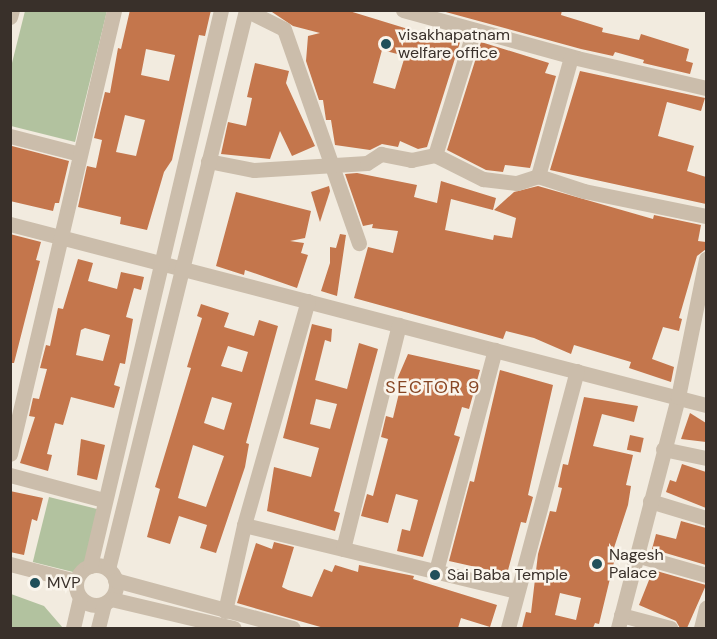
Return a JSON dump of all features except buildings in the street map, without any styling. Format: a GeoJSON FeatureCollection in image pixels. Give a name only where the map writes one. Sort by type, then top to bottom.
{"type":"FeatureCollection","features":[{"type":"Feature","properties":{"kind":"street"},"geometry":{"type":"LineString","coordinates":[[10,17],[12,10]]}},
{"type":"Feature","properties":{"kind":"street"},"geometry":{"type":"LineString","coordinates":[[10,454],[114,10]]}},
{"type":"Feature","properties":{"kind":"street"},"geometry":{"type":"LineString","coordinates":[[76,581],[90,566],[220,10]]}},
{"type":"Feature","properties":{"kind":"street"},"geometry":{"type":"LineString","coordinates":[[98,628],[107,601],[181,268],[246,10],[284,29],[359,243]]}},
{"type":"Feature","properties":{"kind":"street"},"geometry":{"type":"LineString","coordinates":[[403,10],[571,57],[706,88]]}},
{"type":"Feature","properties":{"kind":"street"},"geometry":{"type":"LineString","coordinates":[[435,155],[474,30]]}},
{"type":"Feature","properties":{"kind":"street"},"geometry":{"type":"LineString","coordinates":[[538,176],[571,57]]}},
{"type":"Feature","properties":{"kind":"street"},"geometry":{"type":"LineString","coordinates":[[10,136],[80,154]]}},
{"type":"Feature","properties":{"kind":"street"},"geometry":{"type":"LineString","coordinates":[[208,161],[254,170],[333,164],[367,164],[381,154],[411,160],[435,155],[483,178],[517,183],[538,176],[584,191],[706,216]]}},
{"type":"Feature","properties":{"kind":"street"},"geometry":{"type":"LineString","coordinates":[[10,224],[706,405]]}},
{"type":"Feature","properties":{"kind":"street"},"geometry":{"type":"LineString","coordinates":[[670,628],[620,622],[701,303],[706,259]]}},
{"type":"Feature","properties":{"kind":"street"},"geometry":{"type":"LineString","coordinates":[[225,611],[244,525],[308,301]]}},
{"type":"Feature","properties":{"kind":"street"},"geometry":{"type":"LineString","coordinates":[[343,549],[399,325]]}},
{"type":"Feature","properties":{"kind":"street"},"geometry":{"type":"LineString","coordinates":[[436,571],[495,350]]}},
{"type":"Feature","properties":{"kind":"street"},"geometry":{"type":"LineString","coordinates":[[508,628],[516,591],[577,371]]}},
{"type":"Feature","properties":{"kind":"street"},"geometry":{"type":"LineString","coordinates":[[663,449],[706,458]]}},
{"type":"Feature","properties":{"kind":"street"},"geometry":{"type":"LineString","coordinates":[[10,475],[104,500]]}},
{"type":"Feature","properties":{"kind":"street"},"geometry":{"type":"LineString","coordinates":[[650,501],[706,518]]}},
{"type":"Feature","properties":{"kind":"street"},"geometry":{"type":"LineString","coordinates":[[244,525],[516,591]]}},
{"type":"Feature","properties":{"kind":"street"},"geometry":{"type":"LineString","coordinates":[[636,555],[706,575]]}},
{"type":"Feature","properties":{"kind":"street"},"geometry":{"type":"LineString","coordinates":[[10,564],[76,581]]}},
{"type":"Feature","properties":{"kind":"street"},"geometry":{"type":"LineString","coordinates":[[90,566],[225,611],[292,628]]}},
{"type":"Feature","properties":{"kind":"street"},"geometry":{"type":"LineString","coordinates":[[73,628],[80,598],[76,581]]}},
{"type":"Feature","properties":{"kind":"street"},"geometry":{"type":"LineString","coordinates":[[80,598],[89,604],[107,601],[234,628]]}},
{"type":"Feature","properties":{"kind":"street"},"geometry":{"type":"LineString","coordinates":[[701,628],[706,609]]}},
{"type":"Feature","properties":{"kind":"green space"},"geometry":{"type":"Polygon","coordinates":[[[25,11],[107,11],[75,142],[11,126],[11,67],[25,11]]]}},
{"type":"Feature","properties":{"kind":"green space"},"geometry":{"type":"Polygon","coordinates":[[[49,497],[103,511],[87,576],[33,562],[49,497]]]}},
{"type":"Feature","properties":{"kind":"green space"},"geometry":{"type":"Polygon","coordinates":[[[11,594],[44,606],[63,628],[11,628],[11,594]]]}},
{"type":"Feature","properties":{"kind":"place","name":"visakhapatnam welfare office"},"geometry":{"type":"Point","coordinates":[386,44]}},
{"type":"Feature","properties":{"kind":"place","name":"Nagesh Palace"},"geometry":{"type":"Point","coordinates":[597,564]}},
{"type":"Feature","properties":{"kind":"place","name":"Sai Baba Temple"},"geometry":{"type":"Point","coordinates":[435,575]}},
{"type":"Feature","properties":{"kind":"place","name":"MVP"},"geometry":{"type":"Point","coordinates":[35,583]}},
{"type":"Feature","properties":{"kind":"district","name":"SECTOR 9"},"geometry":{"type":"Point","coordinates":[433,387]}}]}
